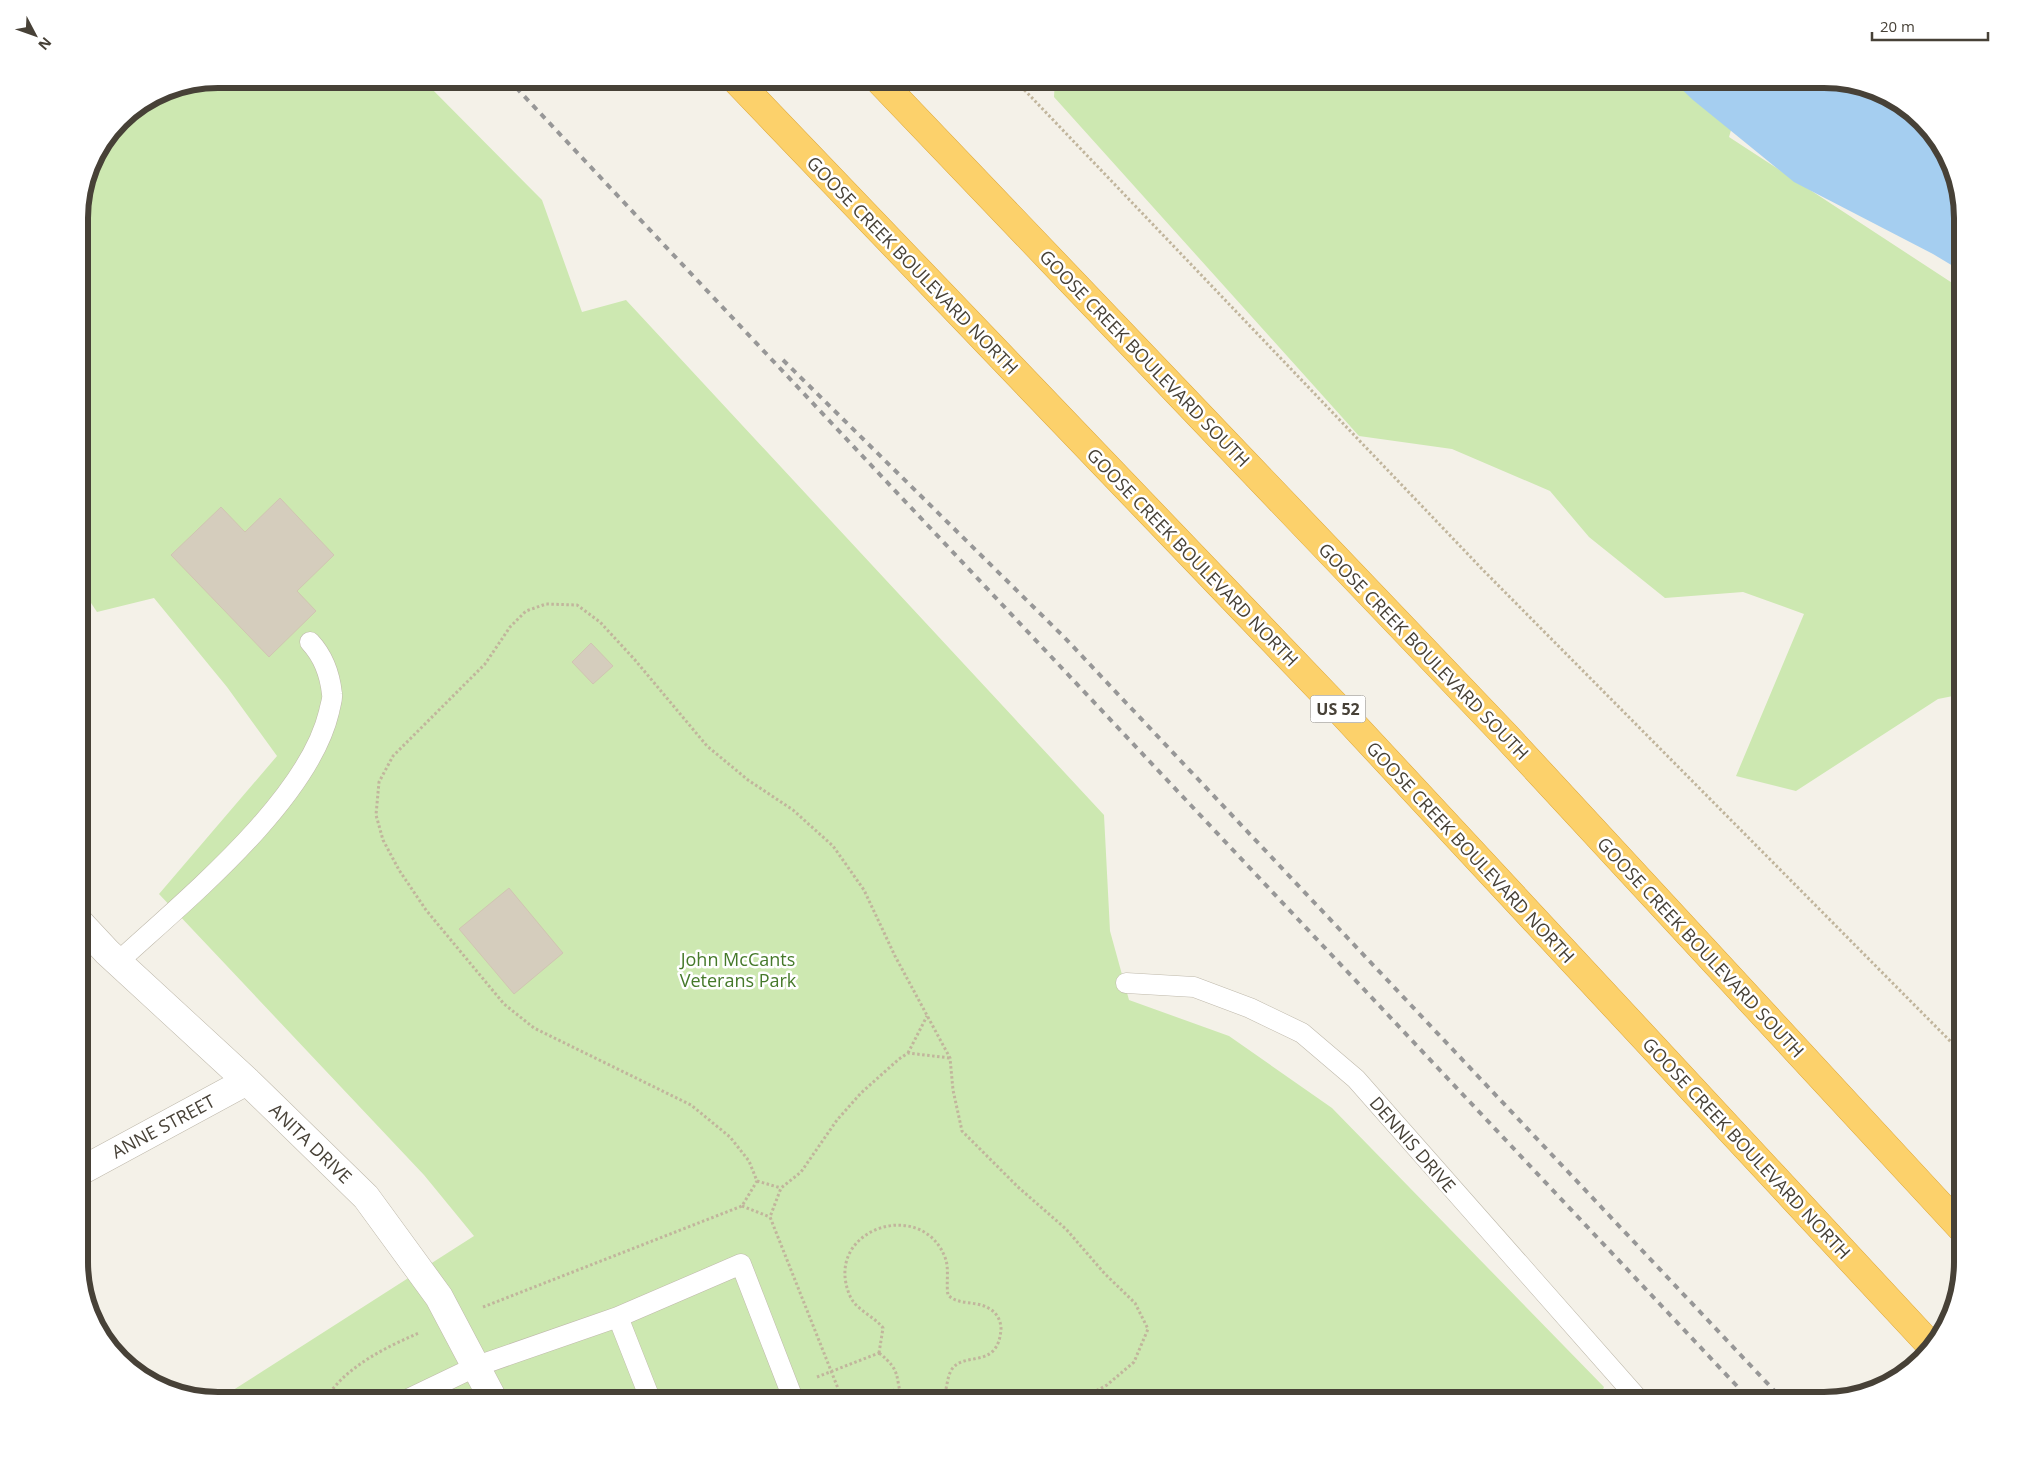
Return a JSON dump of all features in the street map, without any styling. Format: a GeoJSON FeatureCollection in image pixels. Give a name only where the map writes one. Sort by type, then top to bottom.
{"type":"FeatureCollection","features":[{"type":"Feature","properties":{"kind":"highway","name":"GOOSE CREEK BOULEVARD NORTH"},"geometry":{"type":"LineString","coordinates":[[744,88],[1335,705],[1927,1342]]}},
{"type":"Feature","properties":{"kind":"highway","name":"GOOSE CREEK BOULEVARD SOUTH"},"geometry":{"type":"LineString","coordinates":[[887,88],[1505,735],[1954,1220]]}},
{"type":"Feature","properties":{"kind":"street","name":"ANITA DRIVE"},"geometry":{"type":"LineString","coordinates":[[88,931],[118,962],[247,1081],[366,1197],[439,1297],[478,1366],[490,1392]]}},
{"type":"Feature","properties":{"kind":"street","name":"ANNE STREET"},"geometry":{"type":"LineString","coordinates":[[88,1167],[247,1081]]}},
{"type":"Feature","properties":{"kind":"lane"},"geometry":{"type":"LineString","coordinates":[[118,962],[225,862],[294,785],[325,730],[333,695],[321,654],[310,642]]}},
{"type":"Feature","properties":{"kind":"lane","name":"DENNIS DRIVE"},"geometry":{"type":"LineString","coordinates":[[1126,983],[1194,987],[1250,1008],[1302,1033],[1356,1079],[1632,1392]]}},
{"type":"Feature","properties":{"kind":"lane"},"geometry":{"type":"LineString","coordinates":[[423,1392],[478,1366],[618,1316],[741,1264],[790,1392]]}},
{"type":"Feature","properties":{"kind":"lane"},"geometry":{"type":"LineString","coordinates":[[618,1316],[648,1392]]}},
{"type":"Feature","properties":{"kind":"path"},"geometry":{"type":"LineString","coordinates":[[1023,88],[1483,570],[1954,1045]]}},
{"type":"Feature","properties":{"kind":"path"},"geometry":{"type":"LineString","coordinates":[[781,1188],[757,1180],[748,1161],[730,1137],[691,1105],[534,1028],[504,1004],[426,910],[399,870],[384,840],[376,815],[379,782],[393,756],[485,664],[510,627],[526,611],[546,604],[577,605],[600,622],[635,660],[707,746],[748,780],[793,810],[833,846],[864,890],[895,956],[950,1058],[953,1090],[962,1131],[1018,1187],[1066,1229],[1105,1274],[1135,1303],[1148,1329],[1134,1362],[1107,1385],[1094,1392]]}},
{"type":"Feature","properties":{"kind":"path"},"geometry":{"type":"LineString","coordinates":[[839,1392],[770,1217],[781,1188],[801,1172],[837,1120],[861,1093],[908,1053],[928,1016]]}},
{"type":"Feature","properties":{"kind":"path"},"geometry":{"type":"LineString","coordinates":[[908,1053],[950,1058]]}},
{"type":"Feature","properties":{"kind":"path"},"geometry":{"type":"LineString","coordinates":[[332,1392],[353,1368],[392,1344],[742,1206],[757,1180]]}},
{"type":"Feature","properties":{"kind":"path"},"geometry":{"type":"LineString","coordinates":[[742,1206],[770,1217]]}},
{"type":"Feature","properties":{"kind":"path"},"geometry":{"type":"LineString","coordinates":[[880,1353],[883,1328],[851,1299],[845,1274],[847,1262],[853,1249],[870,1231],[884,1225],[910,1227],[924,1233],[940,1250],[946,1261],[948,1295],[953,1300],[973,1302],[992,1310],[998,1316],[1001,1325],[997,1345],[990,1352],[983,1358],[958,1364],[951,1370],[946,1392]]}},
{"type":"Feature","properties":{"kind":"path"},"geometry":{"type":"LineString","coordinates":[[796,1392],[831,1371],[880,1353]]}},
{"type":"Feature","properties":{"kind":"path"},"geometry":{"type":"LineString","coordinates":[[880,1353],[895,1368],[901,1392]]}},
{"type":"Feature","properties":{"kind":"green space","name":"John McCants Veterans Park"},"geometry":{"type":"Polygon","coordinates":[[[218,88],[431,88],[542,200],[582,312],[626,300],[1104,815],[1110,931],[1129,1000],[1229,1036],[1332,1108],[1604,1387],[1602,1392],[1498,1392],[1473,1390],[1472,1392],[230,1392],[474,1236],[424,1175],[159,894],[277,756],[227,687],[154,598],[97,612],[88,598],[88,209],[92,184],[97,168],[105,153],[120,132],[139,114],[160,101],[184,92],[218,88]]]}},
{"type":"Feature","properties":{"kind":"green space"},"geometry":{"type":"Polygon","coordinates":[[[1054,88],[1743,88],[1729,137],[1954,284],[1954,696],[1938,699],[1796,791],[1736,776],[1804,614],[1743,592],[1665,598],[1589,537],[1550,491],[1452,449],[1359,436],[1054,97],[1054,88]]]}},
{"type":"Feature","properties":{"kind":"water"},"geometry":{"type":"Polygon","coordinates":[[[1680,88],[1841,89],[1866,94],[1889,105],[1903,114],[1933,145],[1948,176],[1953,201],[1954,267],[1794,182],[1680,88]]]}},
{"type":"Feature","properties":{"kind":"building"},"geometry":{"type":"Polygon","coordinates":[[[280,498],[334,555],[297,591],[316,611],[269,657],[171,555],[221,507],[245,532],[280,498]]]}},
{"type":"Feature","properties":{"kind":"building"},"geometry":{"type":"Polygon","coordinates":[[[591,643],[613,666],[593,684],[572,662],[591,643]]]}},
{"type":"Feature","properties":{"kind":"building"},"geometry":{"type":"Polygon","coordinates":[[[509,888],[563,953],[514,994],[459,929],[509,888]]]}},
{"type":"Feature","properties":{"kind":"railway"},"geometry":{"type":"LineString","coordinates":[[516,88],[1743,1392]]}},
{"type":"Feature","properties":{"kind":"railway"},"geometry":{"type":"LineString","coordinates":[[783,360],[1065,638],[1776,1392]]}}]}
